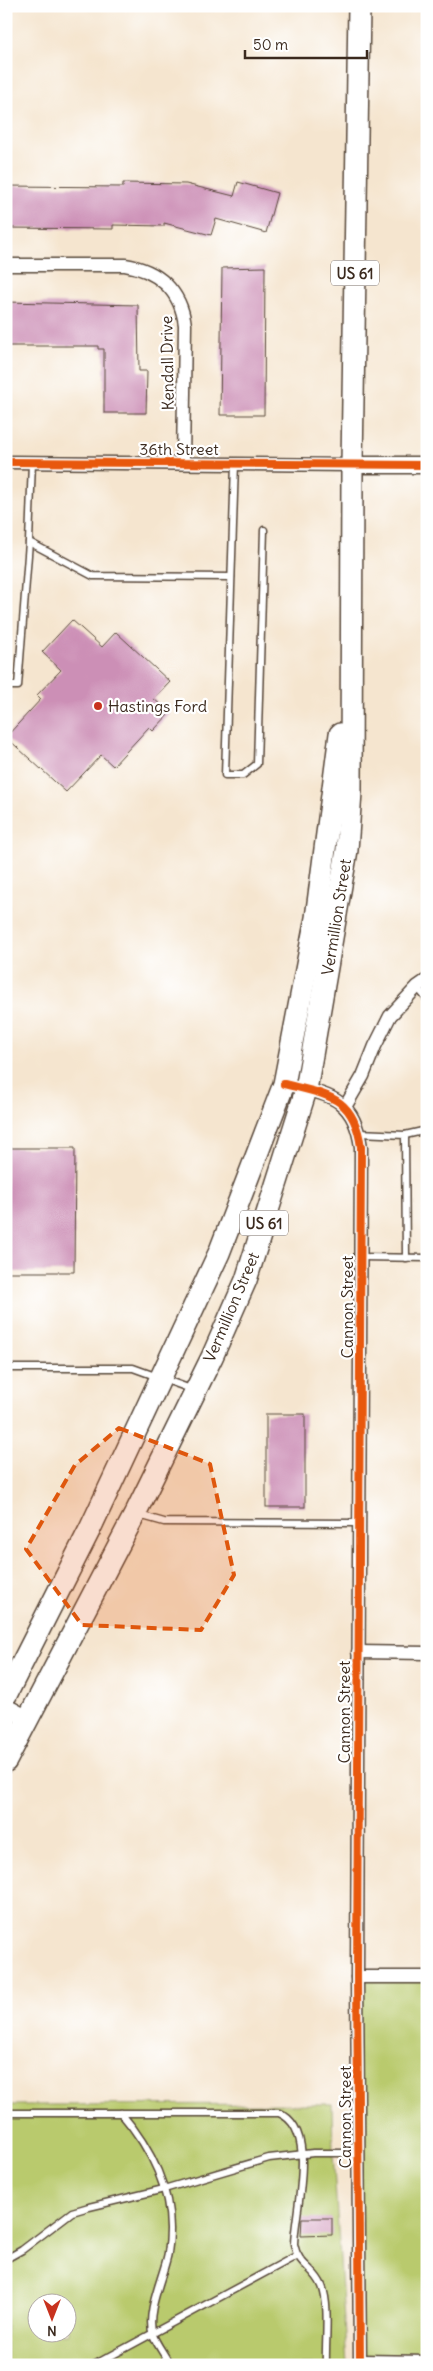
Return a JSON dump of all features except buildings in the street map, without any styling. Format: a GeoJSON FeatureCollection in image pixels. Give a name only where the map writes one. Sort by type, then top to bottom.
{"type":"FeatureCollection","features":[{"type":"Feature","properties":{"kind":"highway","name":"US 61"},"geometry":{"type":"LineString","coordinates":[[352,465],[359,6]]}},
{"type":"Feature","properties":{"kind":"highway","name":"Vermillion Street"},"geometry":{"type":"LineString","coordinates":[[6,1761],[134,1514],[194,1390],[212,1358],[246,1280],[306,1090],[347,850],[351,792],[352,465]]}},
{"type":"Feature","properties":{"kind":"highway","name":"Vermillion Street"},"geometry":{"type":"LineString","coordinates":[[6,1695],[90,1529],[219,1253],[284,1084],[316,918],[351,636]]}},
{"type":"Feature","properties":{"kind":"street","name":"Kendall Drive"},"geometry":{"type":"LineString","coordinates":[[6,265],[125,265],[139,268],[155,275],[166,283],[177,296],[183,310],[185,325],[183,462]]}},
{"type":"Feature","properties":{"kind":"street","name":"36th Street"},"geometry":{"type":"LineString","coordinates":[[6,462],[183,462],[352,465]]}},
{"type":"Feature","properties":{"kind":"street"},"geometry":{"type":"LineString","coordinates":[[352,465],[427,465]]}},
{"type":"Feature","properties":{"kind":"street"},"geometry":{"type":"LineString","coordinates":[[284,1084],[331,1097],[345,1107],[363,1076],[390,1016],[422,983]]}},
{"type":"Feature","properties":{"kind":"street","name":"Cannon Street"},"geometry":{"type":"LineString","coordinates":[[345,1107],[355,1120],[361,1147],[358,1652],[360,2363]]}},
{"type":"Feature","properties":{"kind":"street"},"geometry":{"type":"LineString","coordinates":[[358,1652],[427,1653]]}},
{"type":"Feature","properties":{"kind":"street"},"geometry":{"type":"LineString","coordinates":[[6,1708],[28,1719]]}},
{"type":"Feature","properties":{"kind":"street"},"geometry":{"type":"LineString","coordinates":[[358,1977],[427,1977]]}},
{"type":"Feature","properties":{"kind":"street"},"geometry":{"type":"LineString","coordinates":[[360,2363],[427,2362]]}},
{"type":"Feature","properties":{"kind":"lane"},"geometry":{"type":"LineString","coordinates":[[6,686],[18,686],[29,542],[32,462]]}},
{"type":"Feature","properties":{"kind":"lane"},"geometry":{"type":"LineString","coordinates":[[235,463],[225,775],[243,775],[256,764],[264,530]]}},
{"type":"Feature","properties":{"kind":"lane"},"geometry":{"type":"LineString","coordinates":[[29,542],[93,576],[231,578]]}},
{"type":"Feature","properties":{"kind":"lane"},"geometry":{"type":"LineString","coordinates":[[422,983],[427,999]]}},
{"type":"Feature","properties":{"kind":"lane"},"geometry":{"type":"LineString","coordinates":[[359,1133],[405,1135],[427,1130]]}},
{"type":"Feature","properties":{"kind":"lane"},"geometry":{"type":"LineString","coordinates":[[405,1135],[406,1258]]}},
{"type":"Feature","properties":{"kind":"lane"},"geometry":{"type":"LineString","coordinates":[[361,1257],[427,1258]]}},
{"type":"Feature","properties":{"kind":"lane"},"geometry":{"type":"LineString","coordinates":[[6,1368],[133,1368],[194,1390]]}},
{"type":"Feature","properties":{"kind":"lane"},"geometry":{"type":"LineString","coordinates":[[134,1514],[164,1522],[359,1523]]}},
{"type":"Feature","properties":{"kind":"lane"},"geometry":{"type":"LineString","coordinates":[[6,2113],[279,2113],[288,2117],[295,2124],[303,2154],[294,2228],[296,2256],[316,2277],[322,2287],[325,2299],[326,2365]]}},
{"type":"Feature","properties":{"kind":"lane"},"geometry":{"type":"LineString","coordinates":[[121,2113],[139,2134],[149,2151],[164,2189],[168,2206],[168,2251],[155,2300],[153,2333],[170,2365]]}},
{"type":"Feature","properties":{"kind":"lane"},"geometry":{"type":"LineString","coordinates":[[6,2259],[22,2250],[55,2222],[72,2212],[164,2189],[269,2158],[303,2154],[359,2153]]}},
{"type":"Feature","properties":{"kind":"lane"},"geometry":{"type":"LineString","coordinates":[[94,2365],[296,2256]]}},
{"type":"Feature","properties":{"kind":"highlighted area"},"geometry":{"type":"Polygon","coordinates":[[[119,1428],[210,1464],[234,1575],[201,1630],[82,1625],[26,1549],[75,1465],[119,1428]]]}},
{"type":"Feature","properties":{"kind":"green space"},"geometry":{"type":"Polygon","coordinates":[[[357,1977],[427,1977],[427,2362],[360,2361],[357,1977]]]}},
{"type":"Feature","properties":{"kind":"green space"},"geometry":{"type":"Polygon","coordinates":[[[332,2104],[333,2153],[347,2365],[6,2365],[6,2105],[332,2104]]]}},
{"type":"Feature","properties":{"kind":"cycle path"},"geometry":{"type":"LineString","coordinates":[[6,462],[427,465]]}},
{"type":"Feature","properties":{"kind":"cycle path"},"geometry":{"type":"LineString","coordinates":[[284,1084],[314,1091],[336,1100],[352,1117],[361,1147],[357,1977],[360,2365]]}},
{"type":"Feature","properties":{"kind":"place","name":"Hastings Ford"},"geometry":{"type":"Point","coordinates":[98,706]}}]}
